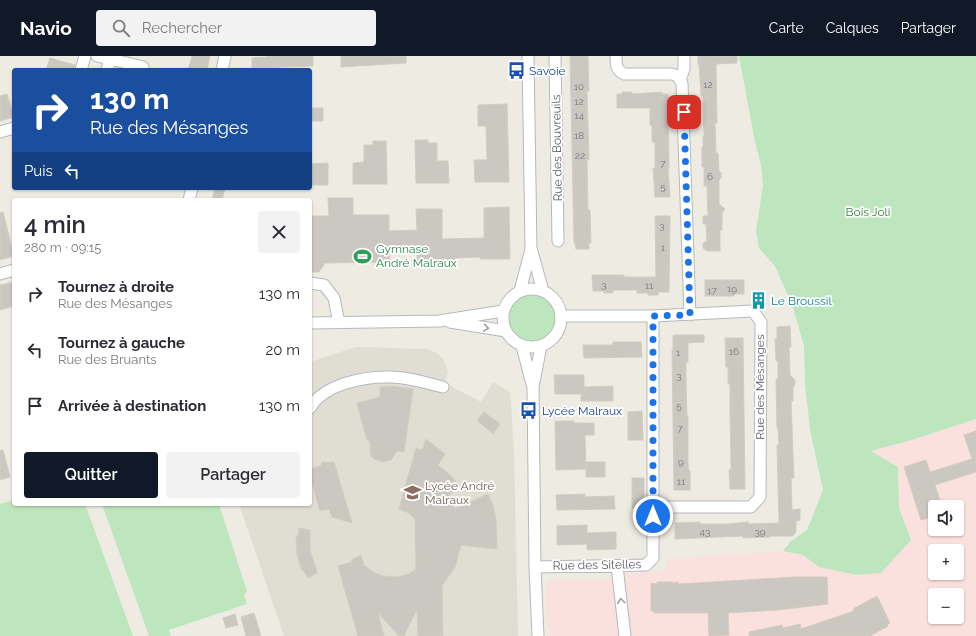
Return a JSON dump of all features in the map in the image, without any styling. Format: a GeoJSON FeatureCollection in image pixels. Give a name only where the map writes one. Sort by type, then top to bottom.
{"type":"FeatureCollection","features":[{"type":"Feature","properties":{"kind":"street"},"geometry":{"type":"LineString","coordinates":[[81,68],[84,56]]}},
{"type":"Feature","properties":{"kind":"street"},"geometry":{"type":"LineString","coordinates":[[97,56],[109,65],[143,68]]}},
{"type":"Feature","properties":{"kind":"street"},"geometry":{"type":"LineString","coordinates":[[528,56],[531,248],[543,291]]}},
{"type":"Feature","properties":{"kind":"street","name":"Rue des Bouvreuils"},"geometry":{"type":"LineString","coordinates":[[555,56],[558,241]]}},
{"type":"Feature","properties":{"kind":"street"},"geometry":{"type":"LineString","coordinates":[[616,56],[617,68],[624,74],[672,74],[680,80],[682,84],[690,315]]}},
{"type":"Feature","properties":{"kind":"street"},"geometry":{"type":"LineString","coordinates":[[680,80],[684,69],[684,56]]}},
{"type":"Feature","properties":{"kind":"street"},"geometry":{"type":"LineString","coordinates":[[222,68],[225,57]]}},
{"type":"Feature","properties":{"kind":"street"},"geometry":{"type":"LineString","coordinates":[[0,132],[12,129]]}},
{"type":"Feature","properties":{"kind":"street"},"geometry":{"type":"LineString","coordinates":[[520,291],[531,248]]}},
{"type":"Feature","properties":{"kind":"street"},"geometry":{"type":"LineString","coordinates":[[0,274],[12,271]]}},
{"type":"Feature","properties":{"kind":"street"},"geometry":{"type":"LineString","coordinates":[[312,283],[324,285],[334,298],[339,323]]}},
{"type":"Feature","properties":{"kind":"street"},"geometry":{"type":"LineString","coordinates":[[534,288],[543,291],[552,296],[557,302],[561,316],[561,324],[556,334],[548,343],[533,347],[522,346],[512,340],[506,331],[503,324],[503,312],[510,298],[520,291],[534,288]]}},
{"type":"Feature","properties":{"kind":"street","name":"Rue des Mésanges"},"geometry":{"type":"LineString","coordinates":[[561,316],[653,316],[753,311],[760,322],[760,497],[752,507],[653,507]]}},
{"type":"Feature","properties":{"kind":"street"},"geometry":{"type":"LineString","coordinates":[[312,323],[439,321],[503,312]]}},
{"type":"Feature","properties":{"kind":"street","name":"Rue des Sitelles"},"geometry":{"type":"LineString","coordinates":[[535,567],[646,565],[653,558],[653,316]]}},
{"type":"Feature","properties":{"kind":"street"},"geometry":{"type":"LineString","coordinates":[[439,321],[506,331]]}},
{"type":"Feature","properties":{"kind":"street"},"geometry":{"type":"LineString","coordinates":[[522,346],[533,387]]}},
{"type":"Feature","properties":{"kind":"street"},"geometry":{"type":"LineString","coordinates":[[538,636],[535,567],[533,387],[541,346]]}},
{"type":"Feature","properties":{"kind":"street"},"geometry":{"type":"LineString","coordinates":[[312,401],[332,388],[372,377],[404,378],[443,387]]}},
{"type":"Feature","properties":{"kind":"street"},"geometry":{"type":"LineString","coordinates":[[617,566],[625,636]]}},
{"type":"Feature","properties":{"kind":"shaded area","name":"Lycée André Malraux"},"geometry":{"type":"Polygon","coordinates":[[[356,347],[428,349],[438,354],[444,360],[448,371],[445,383],[481,402],[493,382],[510,392],[514,455],[518,636],[284,636],[240,506],[312,506],[312,361],[356,347]]]}},
{"type":"Feature","properties":{"kind":"shaded area"},"geometry":{"type":"Polygon","coordinates":[[[976,419],[976,636],[549,636],[546,580],[611,580],[611,573],[661,572],[667,568],[667,559],[783,551],[803,555],[819,567],[856,575],[911,540],[899,508],[898,467],[870,451],[905,442],[976,419]]]}},
{"type":"Feature","properties":{"kind":"green space","name":"Bois Joli"},"geometry":{"type":"Polygon","coordinates":[[[739,56],[976,56],[976,419],[905,442],[871,451],[898,467],[899,508],[911,540],[881,573],[856,575],[819,567],[803,555],[783,551],[791,541],[807,530],[823,490],[810,430],[805,383],[804,346],[793,307],[775,266],[759,248],[756,230],[763,186],[761,165],[755,142],[739,56]]]}},
{"type":"Feature","properties":{"kind":"green space"},"geometry":{"type":"Polygon","coordinates":[[[532,294],[541,296],[549,301],[554,309],[556,318],[554,327],[549,335],[541,340],[532,342],[523,340],[515,335],[510,327],[508,318],[510,309],[515,301],[523,296],[532,294]]]}},
{"type":"Feature","properties":{"kind":"green space"},"geometry":{"type":"Polygon","coordinates":[[[12,501],[12,506],[86,506],[133,636],[0,636],[0,504],[12,501]]]}},
{"type":"Feature","properties":{"kind":"green space"},"geometry":{"type":"Polygon","coordinates":[[[103,506],[220,506],[247,591],[244,595],[247,604],[169,630],[171,636],[149,636],[103,506]]]}},
{"type":"Feature","properties":{"kind":"building"},"geometry":{"type":"Polygon","coordinates":[[[192,56],[210,56],[207,68],[189,68],[192,56]]]}},
{"type":"Feature","properties":{"kind":"building"},"geometry":{"type":"Polygon","coordinates":[[[267,56],[313,56],[313,66],[252,68],[252,58],[267,56]]]}},
{"type":"Feature","properties":{"kind":"building"},"geometry":{"type":"Polygon","coordinates":[[[341,56],[406,56],[406,63],[341,67],[341,56]]]}},
{"type":"Feature","properties":{"kind":"building"},"geometry":{"type":"Polygon","coordinates":[[[570,56],[588,56],[589,91],[587,91],[589,160],[587,160],[588,210],[590,210],[591,243],[589,243],[589,249],[576,249],[574,243],[570,56]]]}},
{"type":"Feature","properties":{"kind":"building"},"geometry":{"type":"Polygon","coordinates":[[[698,56],[737,56],[737,63],[716,64],[716,153],[718,153],[719,171],[721,173],[721,178],[719,180],[719,204],[725,209],[722,213],[720,251],[707,251],[703,248],[703,243],[707,241],[706,224],[703,224],[703,216],[708,216],[707,186],[704,186],[704,167],[702,167],[702,147],[704,136],[703,96],[701,96],[698,56]]]}},
{"type":"Feature","properties":{"kind":"building"},"geometry":{"type":"Polygon","coordinates":[[[50,58],[75,65],[74,68],[47,68],[50,58]]]}},
{"type":"Feature","properties":{"kind":"building"},"geometry":{"type":"Polygon","coordinates":[[[622,92],[632,92],[632,94],[662,92],[662,94],[668,94],[668,169],[670,197],[655,197],[653,168],[655,168],[655,142],[652,142],[650,108],[617,108],[617,94],[622,94],[622,92]]]}},
{"type":"Feature","properties":{"kind":"building"},"geometry":{"type":"Polygon","coordinates":[[[7,94],[12,110],[12,118],[0,121],[0,96],[7,94]]]}},
{"type":"Feature","properties":{"kind":"building"},"geometry":{"type":"Polygon","coordinates":[[[507,104],[509,182],[475,182],[474,160],[487,160],[486,126],[478,126],[478,105],[507,104]]]}},
{"type":"Feature","properties":{"kind":"building"},"geometry":{"type":"Polygon","coordinates":[[[312,108],[323,108],[323,121],[312,121],[312,108]]]}},
{"type":"Feature","properties":{"kind":"building"},"geometry":{"type":"Polygon","coordinates":[[[415,140],[428,140],[428,143],[437,143],[437,161],[448,161],[449,183],[416,183],[415,140]]]}},
{"type":"Feature","properties":{"kind":"building"},"geometry":{"type":"Polygon","coordinates":[[[373,141],[386,141],[387,184],[353,184],[353,163],[364,162],[364,145],[373,145],[373,141]]]}},
{"type":"Feature","properties":{"kind":"building"},"geometry":{"type":"Polygon","coordinates":[[[328,163],[328,185],[312,185],[312,164],[328,163]]]}},
{"type":"Feature","properties":{"kind":"building"},"geometry":{"type":"Polygon","coordinates":[[[214,190],[224,190],[222,198],[212,198],[214,190]]]}},
{"type":"Feature","properties":{"kind":"building"},"geometry":{"type":"Polygon","coordinates":[[[328,198],[353,198],[353,215],[389,215],[389,231],[417,230],[416,209],[442,209],[442,239],[484,238],[484,208],[509,207],[510,259],[480,259],[480,257],[455,258],[455,260],[417,261],[417,246],[389,247],[390,262],[325,263],[319,272],[312,272],[312,216],[329,216],[328,198]]]}},
{"type":"Feature","properties":{"kind":"building"},"geometry":{"type":"Polygon","coordinates":[[[3,212],[12,248],[12,257],[0,260],[0,213],[3,212]]]}},
{"type":"Feature","properties":{"kind":"building"},"geometry":{"type":"Polygon","coordinates":[[[655,216],[670,216],[669,292],[658,292],[658,295],[648,295],[648,293],[637,293],[637,290],[613,290],[613,293],[593,291],[592,275],[656,277],[655,216]]]}},
{"type":"Feature","properties":{"kind":"building"},"geometry":{"type":"Polygon","coordinates":[[[705,280],[744,280],[744,294],[734,294],[734,296],[705,296],[705,280]]]}},
{"type":"Feature","properties":{"kind":"building"},"geometry":{"type":"Polygon","coordinates":[[[12,282],[12,307],[0,310],[0,285],[12,282]]]}},
{"type":"Feature","properties":{"kind":"building"},"geometry":{"type":"Polygon","coordinates":[[[790,326],[790,375],[795,380],[793,387],[793,401],[791,401],[794,478],[791,478],[792,510],[800,509],[800,520],[796,521],[796,532],[793,536],[743,538],[743,536],[675,539],[675,523],[779,523],[777,445],[779,445],[777,428],[776,379],[778,379],[778,361],[776,361],[775,339],[777,339],[777,327],[790,326]]]}},
{"type":"Feature","properties":{"kind":"building"},"geometry":{"type":"Polygon","coordinates":[[[673,335],[704,335],[704,342],[688,343],[688,362],[686,362],[690,490],[674,490],[673,335]]]}},
{"type":"Feature","properties":{"kind":"building"},"geometry":{"type":"Polygon","coordinates":[[[725,338],[743,338],[745,489],[730,489],[730,384],[728,384],[728,367],[726,367],[725,338]]]}},
{"type":"Feature","properties":{"kind":"building"},"geometry":{"type":"Polygon","coordinates":[[[613,342],[641,342],[642,357],[584,358],[583,345],[613,345],[613,342]]]}},
{"type":"Feature","properties":{"kind":"building"},"geometry":{"type":"Polygon","coordinates":[[[554,375],[584,375],[584,387],[613,386],[613,401],[581,401],[581,394],[555,394],[554,375]]]}},
{"type":"Feature","properties":{"kind":"building"},"geometry":{"type":"Polygon","coordinates":[[[391,386],[413,389],[404,452],[397,451],[391,460],[382,462],[371,456],[370,441],[367,440],[357,403],[380,397],[380,387],[391,386]]]}},
{"type":"Feature","properties":{"kind":"building"},"geometry":{"type":"Polygon","coordinates":[[[642,411],[643,440],[628,440],[628,412],[642,411]]]}},
{"type":"Feature","properties":{"kind":"building"},"geometry":{"type":"Polygon","coordinates":[[[484,412],[500,424],[493,434],[477,420],[484,412]]]}},
{"type":"Feature","properties":{"kind":"building"},"geometry":{"type":"Polygon","coordinates":[[[555,421],[594,423],[594,435],[585,435],[586,469],[556,470],[555,421]]]}},
{"type":"Feature","properties":{"kind":"building"},"geometry":{"type":"Polygon","coordinates":[[[976,431],[976,472],[935,485],[940,500],[928,500],[928,518],[921,520],[904,467],[926,460],[930,472],[972,459],[964,435],[976,431]]]}},
{"type":"Feature","properties":{"kind":"building"},"geometry":{"type":"Polygon","coordinates":[[[426,439],[445,454],[438,465],[460,486],[449,495],[455,509],[488,494],[493,505],[496,520],[497,549],[461,545],[455,567],[442,586],[443,636],[418,636],[417,609],[404,636],[399,636],[378,613],[384,636],[358,636],[338,566],[352,562],[351,560],[361,555],[364,565],[373,572],[383,576],[399,577],[409,574],[416,569],[415,519],[409,513],[399,509],[416,448],[422,450],[426,439]]]}},
{"type":"Feature","properties":{"kind":"building"},"geometry":{"type":"Polygon","coordinates":[[[3,450],[10,477],[0,480],[0,451],[3,450]]]}},
{"type":"Feature","properties":{"kind":"building"},"geometry":{"type":"Polygon","coordinates":[[[321,462],[334,462],[352,523],[332,517],[329,509],[320,511],[312,483],[312,468],[322,465],[321,462]]]}},
{"type":"Feature","properties":{"kind":"building"},"geometry":{"type":"Polygon","coordinates":[[[586,462],[605,462],[605,477],[586,477],[586,462]]]}},
{"type":"Feature","properties":{"kind":"building"},"geometry":{"type":"Polygon","coordinates":[[[632,478],[644,478],[644,508],[632,508],[632,478]]]}},
{"type":"Feature","properties":{"kind":"building"},"geometry":{"type":"Polygon","coordinates":[[[585,494],[585,497],[614,496],[615,509],[557,510],[556,495],[585,494]]]}},
{"type":"Feature","properties":{"kind":"building"},"geometry":{"type":"Polygon","coordinates":[[[587,525],[587,533],[616,532],[616,549],[587,550],[587,544],[557,545],[557,526],[587,525]]]}},
{"type":"Feature","properties":{"kind":"building"},"geometry":{"type":"Polygon","coordinates":[[[299,528],[310,530],[310,550],[317,573],[308,578],[304,571],[302,571],[297,554],[296,537],[298,536],[299,528]]]}},
{"type":"Feature","properties":{"kind":"building"},"geometry":{"type":"Polygon","coordinates":[[[793,577],[827,577],[828,604],[778,610],[728,613],[729,635],[709,636],[708,613],[654,613],[654,611],[651,611],[651,583],[657,584],[657,582],[678,582],[679,584],[793,577]]]}},
{"type":"Feature","properties":{"kind":"building"},"geometry":{"type":"Polygon","coordinates":[[[877,596],[890,623],[887,624],[888,626],[870,636],[749,636],[749,632],[782,625],[783,628],[800,624],[801,629],[854,611],[853,609],[877,596]]]}},
{"type":"Feature","properties":{"kind":"building"},"geometry":{"type":"Polygon","coordinates":[[[254,613],[261,636],[246,636],[241,617],[254,613]]]}},
{"type":"Feature","properties":{"kind":"building"},"geometry":{"type":"Polygon","coordinates":[[[235,614],[238,625],[226,628],[223,618],[235,614]]]}},
{"type":"Feature","properties":{"kind":"place","name":"Savoie"},"geometry":{"type":"Point","coordinates":[516,71]}},
{"type":"Feature","properties":{"kind":"place","name":"Gymnase André Malraux"},"geometry":{"type":"Point","coordinates":[363,256]}},
{"type":"Feature","properties":{"kind":"place","name":"Le Broussil"},"geometry":{"type":"Point","coordinates":[758,301]}},
{"type":"Feature","properties":{"kind":"place","name":"Lycée Malraux"},"geometry":{"type":"Point","coordinates":[529,411]}},
{"type":"Feature","properties":{"kind":"place","name":"Lycée André Malraux"},"geometry":{"type":"Point","coordinates":[412,493]}},
{"type":"Feature","properties":{"kind":"route"},"geometry":{"type":"LineString","coordinates":[[653,516],[653,316],[690,315],[684,112]]}}]}
